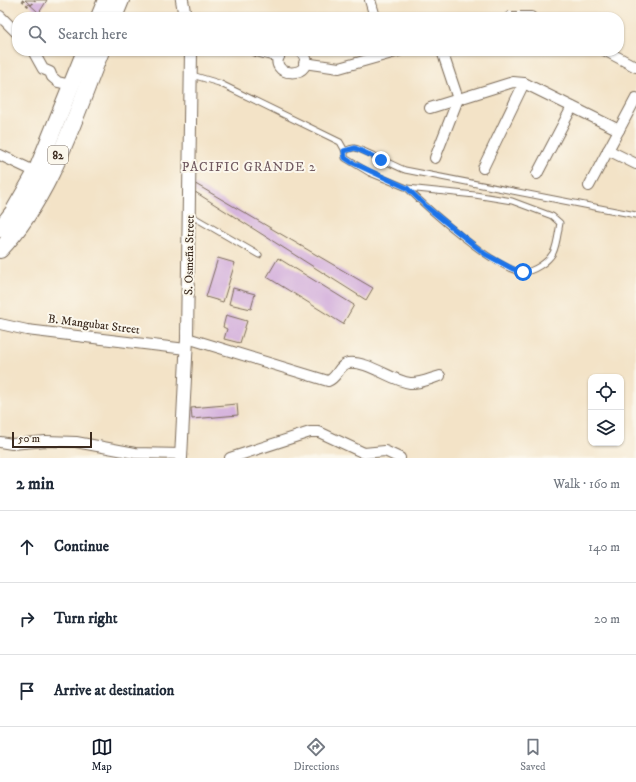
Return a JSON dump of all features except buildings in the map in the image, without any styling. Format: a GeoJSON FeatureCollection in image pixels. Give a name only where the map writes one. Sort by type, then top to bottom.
{"type":"FeatureCollection","features":[{"type":"Feature","properties":{"kind":"main road"},"geometry":{"type":"LineString","coordinates":[[101,12],[106,0]]}},
{"type":"Feature","properties":{"kind":"main road"},"geometry":{"type":"LineString","coordinates":[[116,12],[121,0]]}},
{"type":"Feature","properties":{"kind":"main road","name":"82"},"geometry":{"type":"LineString","coordinates":[[0,229],[17,207],[36,172],[83,56]]}},
{"type":"Feature","properties":{"kind":"main road","name":"82"},"geometry":{"type":"LineString","coordinates":[[0,250],[18,231],[38,200],[55,164],[99,56]]}},
{"type":"Feature","properties":{"kind":"street"},"geometry":{"type":"LineString","coordinates":[[182,0],[185,12]]}},
{"type":"Feature","properties":{"kind":"street"},"geometry":{"type":"LineString","coordinates":[[370,0],[374,12]]}},
{"type":"Feature","properties":{"kind":"street"},"geometry":{"type":"LineString","coordinates":[[0,16],[12,28]]}},
{"type":"Feature","properties":{"kind":"street"},"geometry":{"type":"LineString","coordinates":[[36,56],[43,68],[50,72],[56,80],[72,85]]}},
{"type":"Feature","properties":{"kind":"street","name":"S. Osmeña Street"},"geometry":{"type":"LineString","coordinates":[[181,456],[190,215],[191,56]]}},
{"type":"Feature","properties":{"kind":"street"},"geometry":{"type":"LineString","coordinates":[[279,56],[278,61],[281,69],[288,73],[300,70],[304,64],[304,56]]}},
{"type":"Feature","properties":{"kind":"street"},"geometry":{"type":"LineString","coordinates":[[304,64],[339,68],[377,56]]}},
{"type":"Feature","properties":{"kind":"street"},"geometry":{"type":"LineString","coordinates":[[435,158],[458,99],[444,56]]}},
{"type":"Feature","properties":{"kind":"street"},"geometry":{"type":"LineString","coordinates":[[615,56],[636,67]]}},
{"type":"Feature","properties":{"kind":"street"},"geometry":{"type":"LineString","coordinates":[[430,108],[513,82],[524,83],[619,130]]}},
{"type":"Feature","properties":{"kind":"street"},"geometry":{"type":"LineString","coordinates":[[483,168],[524,83]]}},
{"type":"Feature","properties":{"kind":"street"},"geometry":{"type":"LineString","coordinates":[[589,186],[636,98]]}},
{"type":"Feature","properties":{"kind":"street"},"geometry":{"type":"LineString","coordinates":[[537,174],[572,107]]}},
{"type":"Feature","properties":{"kind":"street"},"geometry":{"type":"LineString","coordinates":[[608,150],[636,164]]}},
{"type":"Feature","properties":{"kind":"street"},"geometry":{"type":"LineString","coordinates":[[0,155],[36,172]]}},
{"type":"Feature","properties":{"kind":"street","name":"B. Mangubat Street"},"geometry":{"type":"LineString","coordinates":[[0,324],[28,330],[186,343],[328,381],[333,379],[340,369],[348,363],[360,365],[411,383],[440,376]]}},
{"type":"Feature","properties":{"kind":"street"},"geometry":{"type":"LineString","coordinates":[[230,458],[310,432],[319,432],[364,453],[385,451],[400,458]]}},
{"type":"Feature","properties":{"kind":"street"},"geometry":{"type":"LineString","coordinates":[[0,442],[12,444],[46,441],[76,442],[135,453],[181,456]]}},
{"type":"Feature","properties":{"kind":"lane"},"geometry":{"type":"LineString","coordinates":[[192,75],[219,83],[340,142],[345,158],[407,188],[428,208],[485,254],[513,269],[523,272],[532,270],[543,264],[554,252],[560,223],[552,216],[512,202],[474,195],[407,188]]}},
{"type":"Feature","properties":{"kind":"lane"},"geometry":{"type":"LineString","coordinates":[[344,151],[355,148],[405,170],[636,215]]}},
{"type":"Feature","properties":{"kind":"lane"},"geometry":{"type":"LineString","coordinates":[[190,215],[259,255]]}},
{"type":"Feature","properties":{"kind":"path"},"geometry":{"type":"LineString","coordinates":[[22,0],[30,7],[34,0]]}},
{"type":"Feature","properties":{"kind":"district","name":"PACIFIC GRANDE 2"},"geometry":{"type":"Point","coordinates":[249,166]}},
{"type":"Feature","properties":{"kind":"route"},"geometry":{"type":"LineString","coordinates":[[381,160],[355,148],[344,151],[345,158],[351,162],[407,188],[428,208],[485,254],[513,269],[523,272]]}}]}
